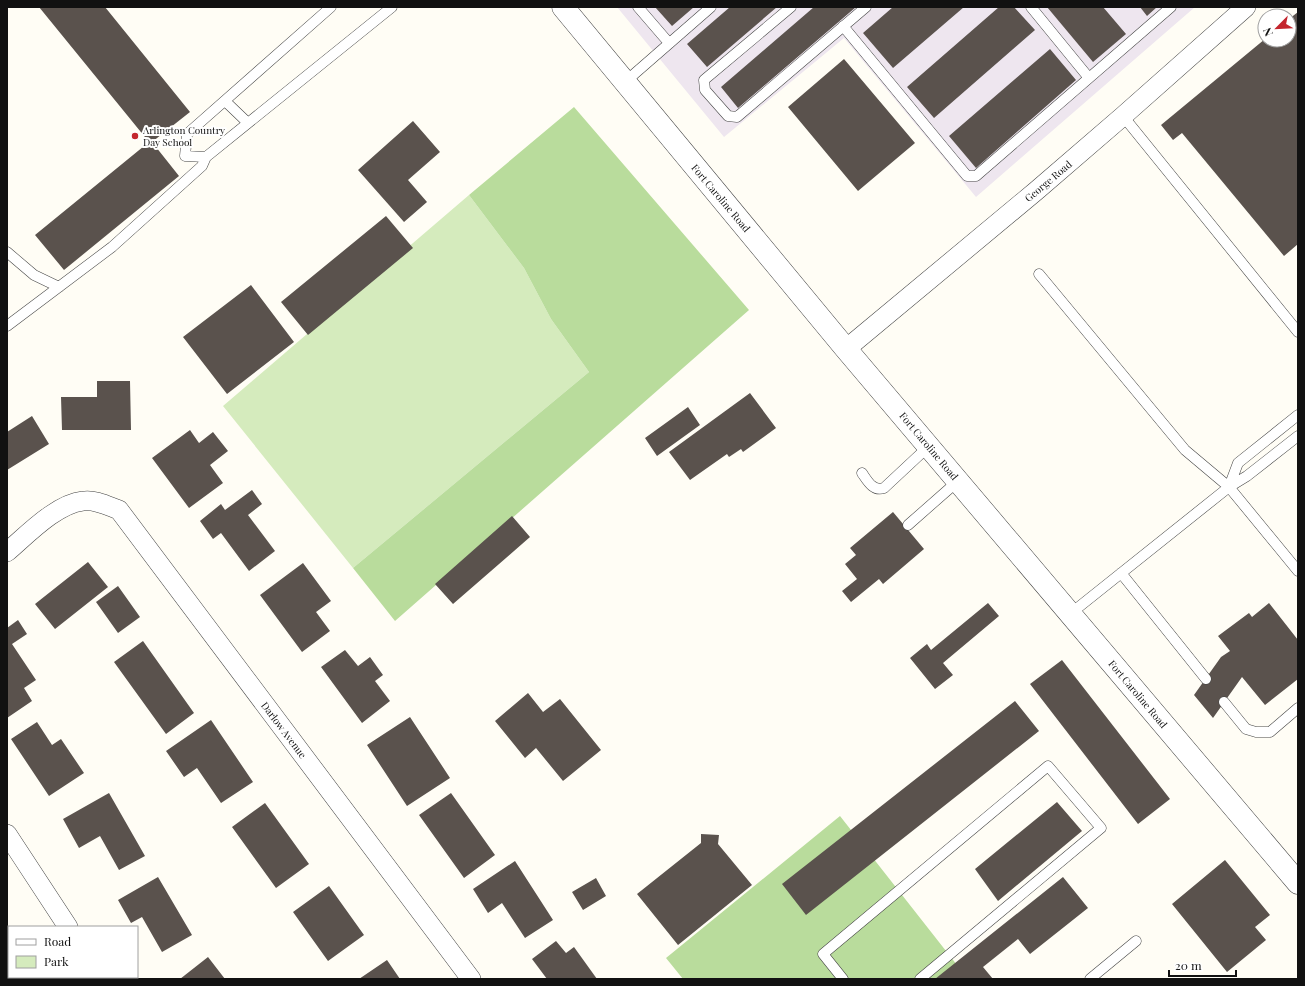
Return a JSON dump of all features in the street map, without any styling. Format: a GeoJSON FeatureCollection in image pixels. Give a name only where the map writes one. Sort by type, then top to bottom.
{"type":"FeatureCollection","features":[{"type":"Feature","properties":{"kind":"street","name":"Fort Caroline Road"},"geometry":{"type":"LineString","coordinates":[[563,7],[846,349],[1298,883]]}},
{"type":"Feature","properties":{"kind":"street","name":"George Road"},"geometry":{"type":"LineString","coordinates":[[846,349],[1030,196],[1246,7]]}},
{"type":"Feature","properties":{"kind":"street","name":"Darlow Avenue"},"geometry":{"type":"LineString","coordinates":[[7,552],[49,517],[66,506],[84,501],[103,504],[118,510],[471,979]]}},
{"type":"Feature","properties":{"kind":"street"},"geometry":{"type":"LineString","coordinates":[[7,834],[67,926]]}},
{"type":"Feature","properties":{"kind":"lane"},"geometry":{"type":"LineString","coordinates":[[206,157],[185,156],[187,134],[331,7]]}},
{"type":"Feature","properties":{"kind":"lane"},"geometry":{"type":"LineString","coordinates":[[7,326],[112,247],[202,166],[206,157],[392,7]]}},
{"type":"Feature","properties":{"kind":"lane"},"geometry":{"type":"LineString","coordinates":[[638,7],[669,43]]}},
{"type":"Feature","properties":{"kind":"lane"},"geometry":{"type":"LineString","coordinates":[[625,82],[711,7]]}},
{"type":"Feature","properties":{"kind":"lane"},"geometry":{"type":"LineString","coordinates":[[791,7],[704,80],[705,90],[728,116],[737,116],[866,7]]}},
{"type":"Feature","properties":{"kind":"lane"},"geometry":{"type":"LineString","coordinates":[[1031,7],[1089,78]]}},
{"type":"Feature","properties":{"kind":"lane"},"geometry":{"type":"LineString","coordinates":[[843,26],[967,176],[976,176],[1171,7]]}},
{"type":"Feature","properties":{"kind":"lane"},"geometry":{"type":"LineString","coordinates":[[225,101],[248,123]]}},
{"type":"Feature","properties":{"kind":"lane"},"geometry":{"type":"LineString","coordinates":[[1123,116],[1298,332]]}},
{"type":"Feature","properties":{"kind":"lane"},"geometry":{"type":"LineString","coordinates":[[7,252],[34,275],[59,287]]}},
{"type":"Feature","properties":{"kind":"lane"},"geometry":{"type":"LineString","coordinates":[[1039,274],[1185,450],[1229,487],[1298,572]]}},
{"type":"Feature","properties":{"kind":"lane"},"geometry":{"type":"LineString","coordinates":[[1229,487],[1238,463],[1298,415]]}},
{"type":"Feature","properties":{"kind":"lane"},"geometry":{"type":"LineString","coordinates":[[1070,614],[1229,487],[1248,476],[1298,436]]}},
{"type":"Feature","properties":{"kind":"lane"},"geometry":{"type":"LineString","coordinates":[[862,473],[876,489],[884,488],[929,446]]}},
{"type":"Feature","properties":{"kind":"lane"},"geometry":{"type":"LineString","coordinates":[[908,525],[958,481]]}},
{"type":"Feature","properties":{"kind":"lane"},"geometry":{"type":"LineString","coordinates":[[1121,573],[1206,679]]}},
{"type":"Feature","properties":{"kind":"lane"},"geometry":{"type":"LineString","coordinates":[[1224,702],[1246,729],[1256,732],[1270,732],[1298,708]]}},
{"type":"Feature","properties":{"kind":"lane"},"geometry":{"type":"LineString","coordinates":[[843,979],[823,954],[1048,766],[1101,828],[920,979]]}},
{"type":"Feature","properties":{"kind":"lane"},"geometry":{"type":"LineString","coordinates":[[1090,979],[1136,941]]}},
{"type":"Feature","properties":{"kind":"shaded area"},"geometry":{"type":"Polygon","coordinates":[[[617,7],[1195,7],[976,197],[844,38],[724,137],[617,7]]]}},
{"type":"Feature","properties":{"kind":"green space"},"geometry":{"type":"Polygon","coordinates":[[[574,107],[749,310],[395,621],[353,568],[589,372],[551,319],[524,268],[469,195],[574,107]]]}},
{"type":"Feature","properties":{"kind":"green space"},"geometry":{"type":"Polygon","coordinates":[[[469,195],[524,268],[551,319],[589,372],[353,568],[223,406],[469,195]]]}},
{"type":"Feature","properties":{"kind":"green space"},"geometry":{"type":"Polygon","coordinates":[[[840,816],[968,979],[683,979],[666,958],[840,816]]]}},
{"type":"Feature","properties":{"kind":"building"},"geometry":{"type":"Polygon","coordinates":[[[39,7],[105,7],[190,112],[152,142],[179,176],[64,270],[35,235],[149,142],[39,7]]]}},
{"type":"Feature","properties":{"kind":"building"},"geometry":{"type":"Polygon","coordinates":[[[655,7],[694,7],[672,26],[655,7]]]}},
{"type":"Feature","properties":{"kind":"building"},"geometry":{"type":"Polygon","coordinates":[[[730,7],[777,7],[707,67],[687,44],[730,7]]]}},
{"type":"Feature","properties":{"kind":"building"},"geometry":{"type":"Polygon","coordinates":[[[814,7],[856,7],[738,108],[721,87],[814,7]]]}},
{"type":"Feature","properties":{"kind":"building"},"geometry":{"type":"Polygon","coordinates":[[[893,7],[964,7],[893,68],[863,33],[893,7]]]}},
{"type":"Feature","properties":{"kind":"building"},"geometry":{"type":"Polygon","coordinates":[[[999,7],[1014,7],[1035,30],[934,118],[907,87],[999,7]]]}},
{"type":"Feature","properties":{"kind":"building"},"geometry":{"type":"Polygon","coordinates":[[[1047,7],[1103,7],[1126,34],[1093,62],[1047,7]]]}},
{"type":"Feature","properties":{"kind":"building"},"geometry":{"type":"Polygon","coordinates":[[[1140,7],[1157,7],[1147,16],[1140,7]]]}},
{"type":"Feature","properties":{"kind":"building"},"geometry":{"type":"Polygon","coordinates":[[[1298,12],[1298,244],[1284,256],[1182,133],[1173,140],[1161,125],[1257,46],[1257,48],[1297,48],[1298,12]]]}},
{"type":"Feature","properties":{"kind":"building"},"geometry":{"type":"Polygon","coordinates":[[[1050,49],[1076,80],[976,168],[949,136],[1050,49]]]}},
{"type":"Feature","properties":{"kind":"building"},"geometry":{"type":"Polygon","coordinates":[[[844,59],[915,143],[858,191],[788,107],[844,59]]]}},
{"type":"Feature","properties":{"kind":"building"},"geometry":{"type":"Polygon","coordinates":[[[413,121],[440,152],[408,180],[427,202],[404,222],[358,170],[413,121]]]}},
{"type":"Feature","properties":{"kind":"building"},"geometry":{"type":"Polygon","coordinates":[[[386,216],[413,248],[308,335],[281,302],[386,216]]]}},
{"type":"Feature","properties":{"kind":"building"},"geometry":{"type":"Polygon","coordinates":[[[251,285],[294,342],[227,394],[183,337],[251,285]]]}},
{"type":"Feature","properties":{"kind":"building"},"geometry":{"type":"Polygon","coordinates":[[[97,381],[130,381],[131,430],[62,430],[61,397],[97,397],[97,381]]]}},
{"type":"Feature","properties":{"kind":"building"},"geometry":{"type":"Polygon","coordinates":[[[750,393],[776,428],[743,452],[741,449],[729,457],[727,454],[690,480],[669,452],[750,393]]]}},
{"type":"Feature","properties":{"kind":"building"},"geometry":{"type":"Polygon","coordinates":[[[688,407],[700,425],[657,456],[645,438],[688,407]]]}},
{"type":"Feature","properties":{"kind":"building"},"geometry":{"type":"Polygon","coordinates":[[[32,416],[49,444],[7,470],[7,432],[32,416]]]}},
{"type":"Feature","properties":{"kind":"building"},"geometry":{"type":"Polygon","coordinates":[[[190,430],[199,443],[213,432],[228,451],[210,465],[223,483],[189,508],[152,458],[190,430]]]}},
{"type":"Feature","properties":{"kind":"building"},"geometry":{"type":"Polygon","coordinates":[[[252,490],[262,504],[248,515],[275,551],[249,571],[221,533],[213,539],[200,521],[221,504],[225,510],[252,490]]]}},
{"type":"Feature","properties":{"kind":"building"},"geometry":{"type":"Polygon","coordinates":[[[893,512],[924,549],[883,584],[879,579],[851,602],[842,591],[857,579],[845,564],[856,555],[850,548],[893,512]]]}},
{"type":"Feature","properties":{"kind":"building"},"geometry":{"type":"Polygon","coordinates":[[[512,516],[530,537],[453,604],[435,584],[512,516]]]}},
{"type":"Feature","properties":{"kind":"building"},"geometry":{"type":"Polygon","coordinates":[[[88,562],[108,587],[55,629],[35,604],[88,562]]]}},
{"type":"Feature","properties":{"kind":"building"},"geometry":{"type":"Polygon","coordinates":[[[303,563],[331,601],[316,612],[330,631],[302,652],[260,595],[303,563]]]}},
{"type":"Feature","properties":{"kind":"building"},"geometry":{"type":"Polygon","coordinates":[[[118,586],[140,617],[118,633],[96,602],[118,586]]]}},
{"type":"Feature","properties":{"kind":"building"},"geometry":{"type":"Polygon","coordinates":[[[988,603],[999,616],[943,663],[953,675],[935,689],[910,658],[927,644],[931,650],[988,603]]]}},
{"type":"Feature","properties":{"kind":"building"},"geometry":{"type":"Polygon","coordinates":[[[1269,603],[1298,640],[1298,679],[1265,705],[1242,677],[1213,718],[1194,695],[1221,657],[1230,651],[1218,636],[1249,613],[1252,617],[1269,603]]]}},
{"type":"Feature","properties":{"kind":"building"},"geometry":{"type":"Polygon","coordinates":[[[18,620],[27,634],[12,644],[36,680],[24,688],[32,701],[7,718],[7,628],[18,620]]]}},
{"type":"Feature","properties":{"kind":"building"},"geometry":{"type":"Polygon","coordinates":[[[143,641],[194,713],[166,734],[114,662],[143,641]]]}},
{"type":"Feature","properties":{"kind":"building"},"geometry":{"type":"Polygon","coordinates":[[[345,650],[358,666],[370,657],[383,675],[375,681],[390,701],[362,723],[321,667],[345,650]]]}},
{"type":"Feature","properties":{"kind":"building"},"geometry":{"type":"Polygon","coordinates":[[[1062,660],[1170,799],[1138,824],[1030,684],[1062,660]]]}},
{"type":"Feature","properties":{"kind":"building"},"geometry":{"type":"Polygon","coordinates":[[[528,693],[543,712],[560,699],[601,750],[563,781],[536,748],[525,758],[495,721],[528,693]]]}},
{"type":"Feature","properties":{"kind":"building"},"geometry":{"type":"Polygon","coordinates":[[[1015,701],[1039,731],[806,915],[782,884],[1015,701]]]}},
{"type":"Feature","properties":{"kind":"building"},"geometry":{"type":"Polygon","coordinates":[[[410,717],[450,778],[407,806],[367,745],[410,717]]]}},
{"type":"Feature","properties":{"kind":"building"},"geometry":{"type":"Polygon","coordinates":[[[211,720],[253,782],[221,803],[197,768],[184,777],[166,751],[211,720]]]}},
{"type":"Feature","properties":{"kind":"building"},"geometry":{"type":"Polygon","coordinates":[[[37,722],[52,745],[61,739],[84,773],[49,796],[11,739],[37,722]]]}},
{"type":"Feature","properties":{"kind":"building"},"geometry":{"type":"Polygon","coordinates":[[[109,793],[145,856],[119,870],[100,836],[79,848],[63,819],[109,793]]]}},
{"type":"Feature","properties":{"kind":"building"},"geometry":{"type":"Polygon","coordinates":[[[451,793],[495,855],[464,878],[419,815],[451,793]]]}},
{"type":"Feature","properties":{"kind":"building"},"geometry":{"type":"Polygon","coordinates":[[[1057,802],[1082,831],[998,901],[975,869],[1057,802]]]}},
{"type":"Feature","properties":{"kind":"building"},"geometry":{"type":"Polygon","coordinates":[[[265,803],[309,864],[276,888],[232,827],[265,803]]]}},
{"type":"Feature","properties":{"kind":"building"},"geometry":{"type":"Polygon","coordinates":[[[701,834],[719,835],[718,844],[752,885],[678,945],[637,894],[701,843],[701,834]]]}},
{"type":"Feature","properties":{"kind":"building"},"geometry":{"type":"Polygon","coordinates":[[[1225,860],[1270,915],[1255,927],[1266,940],[1227,972],[1172,904],[1225,860]]]}},
{"type":"Feature","properties":{"kind":"building"},"geometry":{"type":"Polygon","coordinates":[[[515,861],[553,920],[525,938],[502,903],[488,913],[473,889],[515,861]]]}},
{"type":"Feature","properties":{"kind":"building"},"geometry":{"type":"Polygon","coordinates":[[[158,877],[192,935],[162,952],[142,917],[131,923],[118,900],[158,877]]]}},
{"type":"Feature","properties":{"kind":"building"},"geometry":{"type":"Polygon","coordinates":[[[1063,877],[1088,908],[1030,954],[1018,939],[983,967],[993,979],[935,979],[1063,877]]]}},
{"type":"Feature","properties":{"kind":"building"},"geometry":{"type":"Polygon","coordinates":[[[596,878],[606,896],[583,910],[572,892],[596,878]]]}},
{"type":"Feature","properties":{"kind":"building"},"geometry":{"type":"Polygon","coordinates":[[[329,886],[364,935],[328,961],[293,912],[329,886]]]}},
{"type":"Feature","properties":{"kind":"building"},"geometry":{"type":"Polygon","coordinates":[[[556,941],[566,953],[574,947],[597,979],[547,979],[532,959],[556,941]]]}},
{"type":"Feature","properties":{"kind":"building"},"geometry":{"type":"Polygon","coordinates":[[[208,957],[225,979],[180,979],[208,957]]]}},
{"type":"Feature","properties":{"kind":"building"},"geometry":{"type":"Polygon","coordinates":[[[387,960],[400,979],[359,979],[387,960]]]}},
{"type":"Feature","properties":{"kind":"building"},"geometry":{"type":"Polygon","coordinates":[[[8,963],[8,978],[33,979],[7,979],[8,963]]]}},
{"type":"Feature","properties":{"kind":"place","name":"Arlington Country Day School"},"geometry":{"type":"Point","coordinates":[135,136]}}]}
